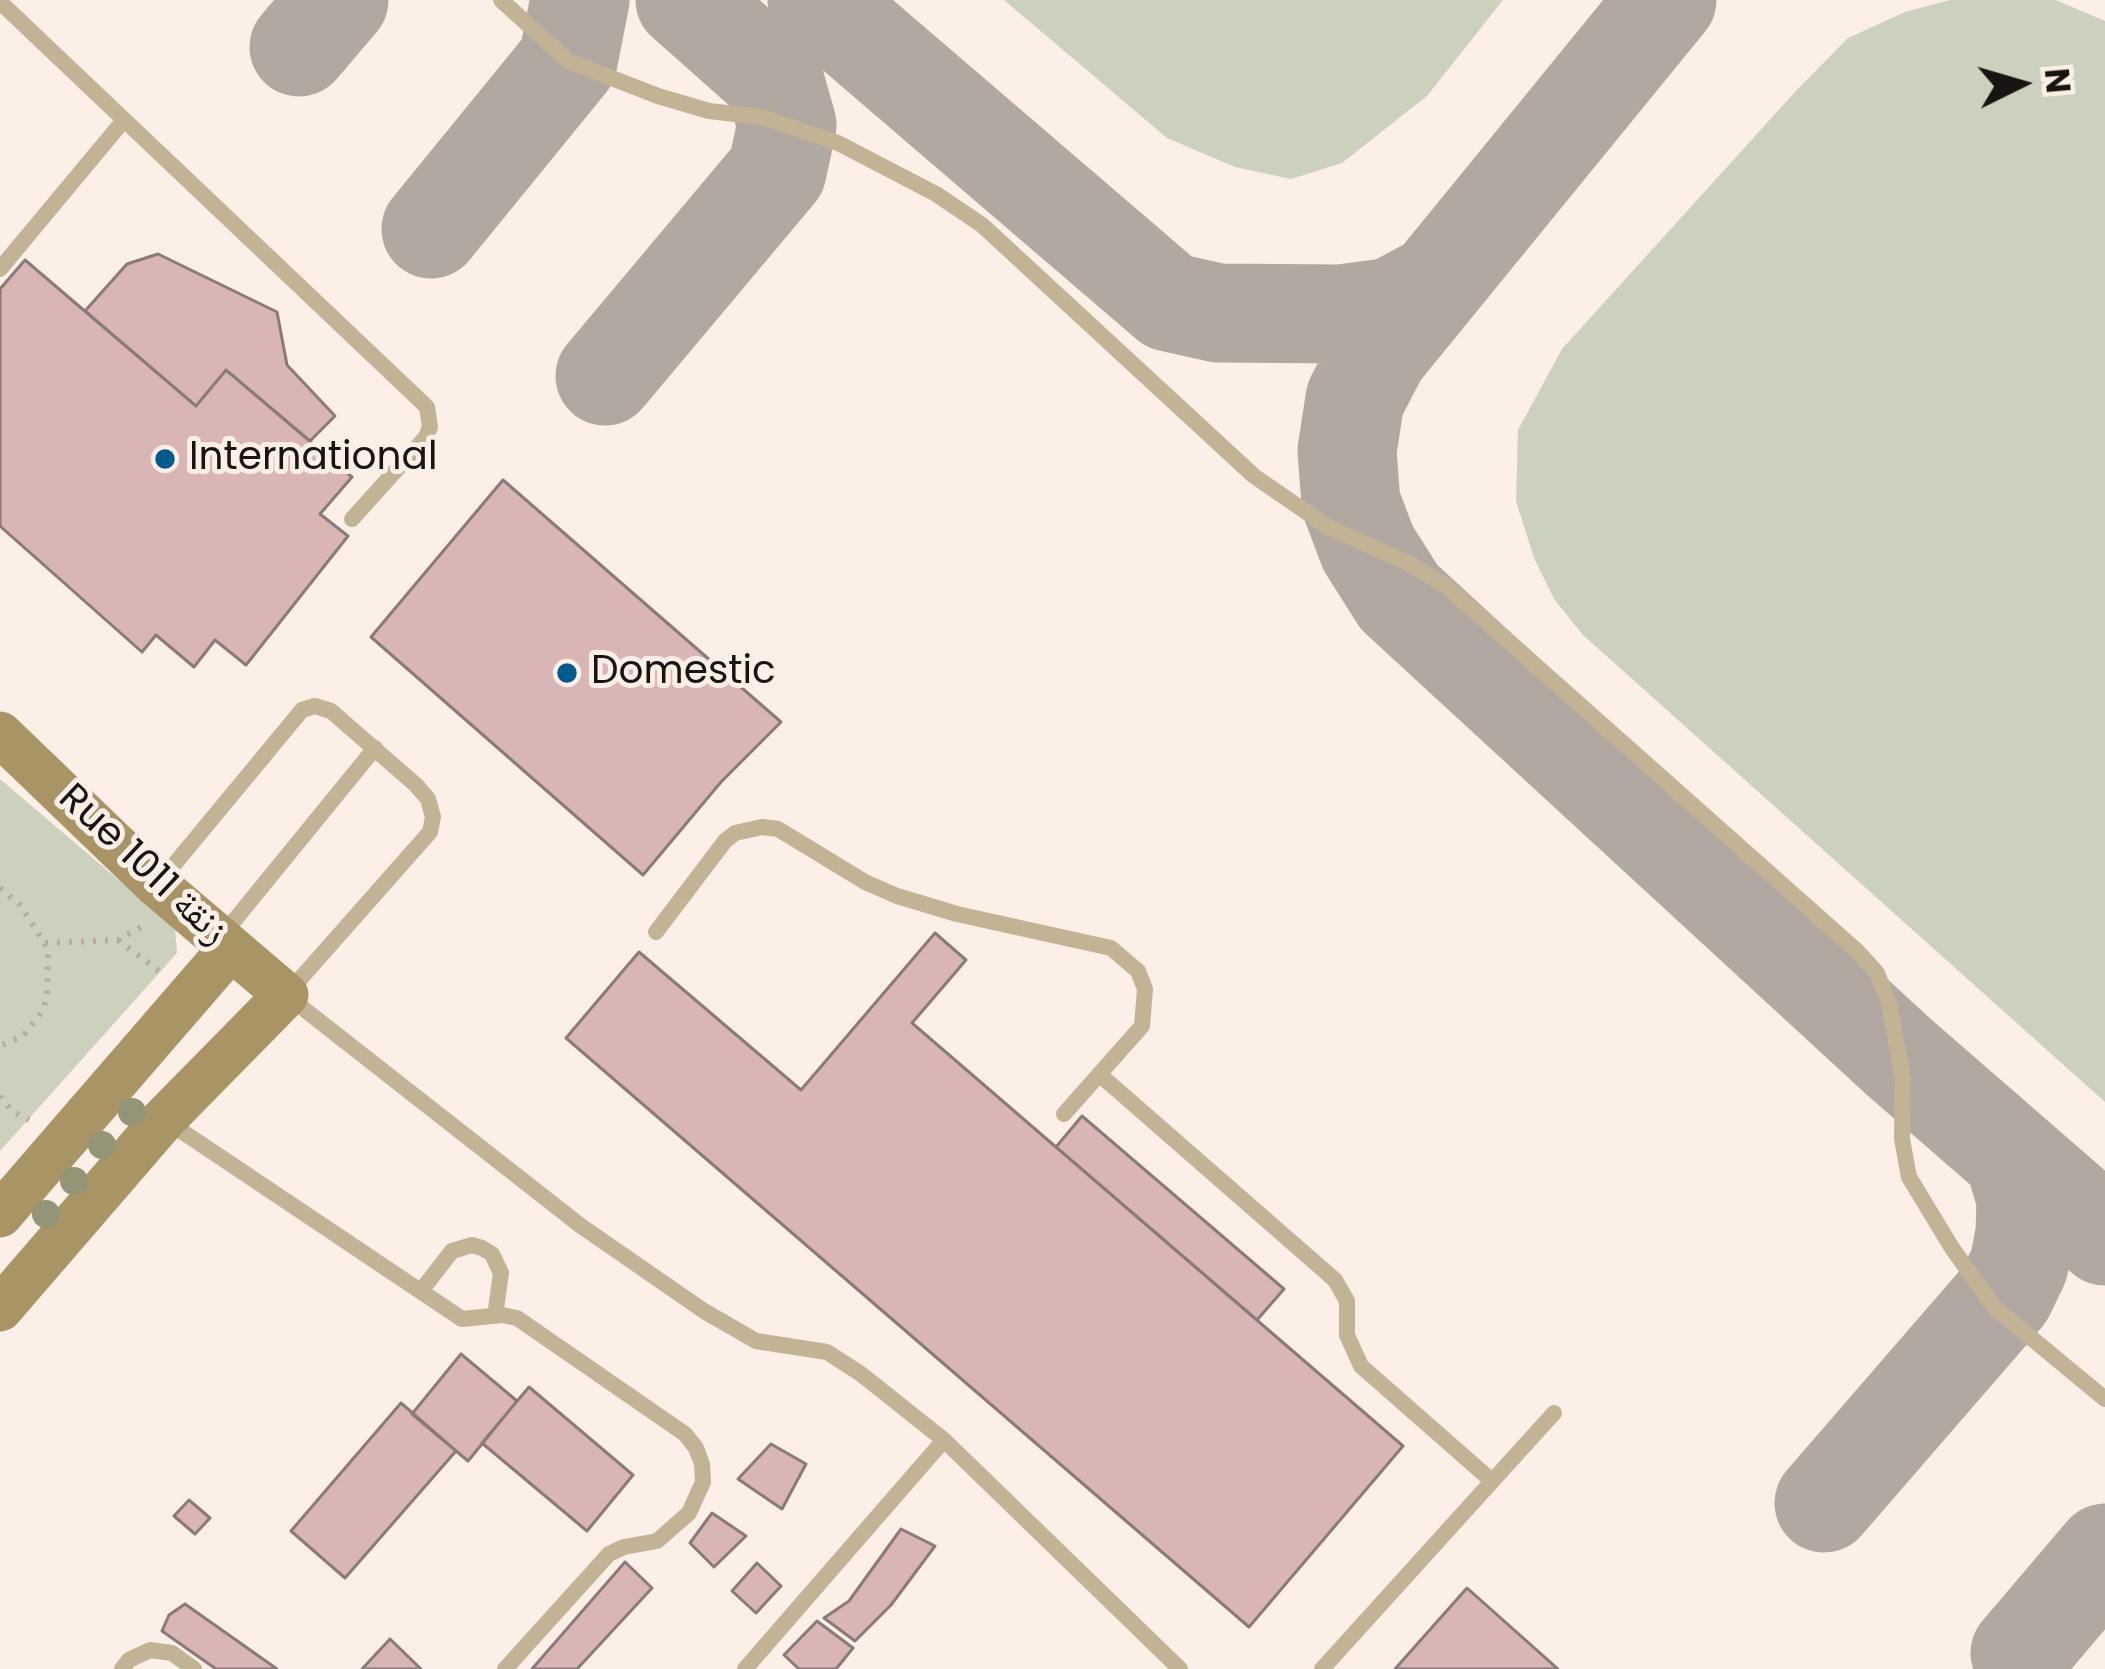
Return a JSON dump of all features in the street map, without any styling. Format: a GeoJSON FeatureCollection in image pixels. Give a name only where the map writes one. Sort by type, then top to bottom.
{"type":"FeatureCollection","features":[{"type":"Feature","properties":{"kind":"main road","name":"Rue 1011 زنقة"},"geometry":{"type":"LineString","coordinates":[[0,734],[162,889],[286,995]]}},
{"type":"Feature","properties":{"kind":"main road"},"geometry":{"type":"LineString","coordinates":[[0,1215],[191,995],[225,944]]}},
{"type":"Feature","properties":{"kind":"main road"},"geometry":{"type":"LineString","coordinates":[[0,1309],[164,1119],[286,995]]}},
{"type":"Feature","properties":{"kind":"main road"},"geometry":{"type":"LineString","coordinates":[[113,1084],[164,1119]]}},
{"type":"Feature","properties":{"kind":"lane"},"geometry":{"type":"LineString","coordinates":[[501,0],[568,61],[658,96],[710,111],[762,117],[838,143],[936,194],[982,225],[1272,489],[1328,527],[1426,574],[1477,614],[1857,950],[1877,974],[1889,1004],[1903,1078],[1902,1139],[1910,1177],[1994,1307],[2105,1399]]}},
{"type":"Feature","properties":{"kind":"lane"},"geometry":{"type":"LineString","coordinates":[[0,2],[427,406],[430,427],[426,437],[352,519]]}},
{"type":"Feature","properties":{"kind":"lane"},"geometry":{"type":"LineString","coordinates":[[0,269],[124,120]]}},
{"type":"Feature","properties":{"kind":"lane"},"geometry":{"type":"LineString","coordinates":[[162,889],[302,710],[315,706],[331,711],[428,799],[433,817],[430,832],[286,995],[581,1226],[704,1311],[755,1341],[827,1352],[944,1440],[1180,1669]]}},
{"type":"Feature","properties":{"kind":"lane"},"geometry":{"type":"LineString","coordinates":[[225,944],[375,748]]}},
{"type":"Feature","properties":{"kind":"lane"},"geometry":{"type":"LineString","coordinates":[[656,932],[725,841],[748,828],[778,829],[897,896],[1111,947],[1127,958],[1145,989],[1142,1026],[1064,1114]]}},
{"type":"Feature","properties":{"kind":"lane"},"geometry":{"type":"LineString","coordinates":[[1099,1074],[1335,1280],[1344,1293],[1347,1335],[1361,1366],[1492,1481]]}},
{"type":"Feature","properties":{"kind":"lane"},"geometry":{"type":"LineString","coordinates":[[164,1119],[462,1319],[517,1318],[685,1434],[702,1464],[698,1498],[689,1513],[657,1541],[624,1546],[609,1554],[505,1669]]}},
{"type":"Feature","properties":{"kind":"lane"},"geometry":{"type":"LineString","coordinates":[[421,1291],[452,1251],[482,1247],[492,1254],[501,1273],[495,1316]]}},
{"type":"Feature","properties":{"kind":"lane"},"geometry":{"type":"LineString","coordinates":[[1322,1669],[1554,1412]]}},
{"type":"Feature","properties":{"kind":"lane"},"geometry":{"type":"LineString","coordinates":[[745,1669],[944,1440]]}},
{"type":"Feature","properties":{"kind":"lane"},"geometry":{"type":"LineString","coordinates":[[122,1669],[150,1650],[172,1653],[194,1669]]}},
{"type":"Feature","properties":{"kind":"path"},"geometry":{"type":"LineString","coordinates":[[0,888],[20,905],[34,932],[46,943],[48,982],[42,1012],[23,1036],[0,1046]]}},
{"type":"Feature","properties":{"kind":"path"},"geometry":{"type":"LineString","coordinates":[[46,943],[118,940],[143,927],[162,889]]}},
{"type":"Feature","properties":{"kind":"path"},"geometry":{"type":"LineString","coordinates":[[118,940],[191,995]]}},
{"type":"Feature","properties":{"kind":"green space"},"geometry":{"type":"Polygon","coordinates":[[[1004,0],[1503,0],[1427,96],[1342,163],[1291,179],[1235,167],[1167,138],[1004,0]]]}},
{"type":"Feature","properties":{"kind":"green space"},"geometry":{"type":"Polygon","coordinates":[[[1950,0],[2056,0],[2105,21],[2105,1102],[1583,635],[1554,599],[1534,558],[1516,501],[1518,430],[1562,349],[1848,38],[1905,12],[1950,0]]]}},
{"type":"Feature","properties":{"kind":"green space"},"geometry":{"type":"Polygon","coordinates":[[[0,779],[175,928],[177,953],[0,1151],[0,779]]]}},
{"type":"Feature","properties":{"kind":"building"},"geometry":{"type":"Polygon","coordinates":[[[158,254],[277,312],[287,365],[335,416],[310,441],[226,370],[196,406],[85,311],[127,264],[158,254]]]}},
{"type":"Feature","properties":{"kind":"building","name":"International"},"geometry":{"type":"Polygon","coordinates":[[[25,260],[196,406],[226,370],[352,477],[320,514],[348,536],[246,665],[215,640],[194,667],[156,635],[142,652],[0,526],[0,289],[25,260]]]}},
{"type":"Feature","properties":{"kind":"building","name":"Domestic"},"geometry":{"type":"Polygon","coordinates":[[[503,480],[781,722],[721,782],[643,875],[371,637],[503,480]]]}},
{"type":"Feature","properties":{"kind":"building"},"geometry":{"type":"Polygon","coordinates":[[[935,933],[966,960],[912,1023],[1403,1446],[1249,1627],[566,1038],[639,952],[801,1090],[935,933]]]}},
{"type":"Feature","properties":{"kind":"building"},"geometry":{"type":"Polygon","coordinates":[[[1082,1116],[1284,1289],[1257,1320],[1056,1147],[1082,1116]]]}},
{"type":"Feature","properties":{"kind":"building"},"geometry":{"type":"Polygon","coordinates":[[[461,1354],[517,1401],[468,1461],[412,1414],[461,1354]]]}},
{"type":"Feature","properties":{"kind":"building"},"geometry":{"type":"Polygon","coordinates":[[[529,1387],[633,1475],[587,1531],[482,1443],[529,1387]]]}},
{"type":"Feature","properties":{"kind":"building"},"geometry":{"type":"Polygon","coordinates":[[[401,1403],[456,1451],[345,1578],[291,1531],[401,1403]]]}},
{"type":"Feature","properties":{"kind":"building"},"geometry":{"type":"Polygon","coordinates":[[[771,1444],[806,1464],[782,1509],[738,1479],[771,1444]]]}},
{"type":"Feature","properties":{"kind":"building"},"geometry":{"type":"Polygon","coordinates":[[[189,1500],[210,1518],[195,1534],[174,1516],[189,1500]]]}},
{"type":"Feature","properties":{"kind":"building"},"geometry":{"type":"Polygon","coordinates":[[[712,1513],[746,1536],[714,1567],[690,1543],[712,1513]]]}},
{"type":"Feature","properties":{"kind":"building"},"geometry":{"type":"Polygon","coordinates":[[[901,1529],[935,1546],[891,1605],[855,1641],[824,1618],[849,1601],[901,1529]]]}},
{"type":"Feature","properties":{"kind":"building"},"geometry":{"type":"Polygon","coordinates":[[[625,1562],[652,1588],[577,1669],[532,1669],[625,1562]]]}},
{"type":"Feature","properties":{"kind":"building"},"geometry":{"type":"Polygon","coordinates":[[[757,1563],[781,1586],[756,1613],[732,1591],[757,1563]]]}},
{"type":"Feature","properties":{"kind":"building"},"geometry":{"type":"Polygon","coordinates":[[[1467,1588],[1558,1669],[1395,1669],[1467,1588]]]}},
{"type":"Feature","properties":{"kind":"building"},"geometry":{"type":"Polygon","coordinates":[[[185,1604],[277,1669],[216,1669],[162,1631],[169,1615],[185,1604]]]}},
{"type":"Feature","properties":{"kind":"building"},"geometry":{"type":"Polygon","coordinates":[[[817,1621],[853,1648],[836,1669],[799,1669],[784,1655],[817,1621]]]}},
{"type":"Feature","properties":{"kind":"building"},"geometry":{"type":"Polygon","coordinates":[[[390,1639],[421,1669],[362,1669],[390,1639]]]}},
{"type":"Feature","properties":{"kind":"taxiway"},"geometry":{"type":"LineString","coordinates":[[299,47],[339,0]]}},
{"type":"Feature","properties":{"kind":"taxiway"},"geometry":{"type":"LineString","coordinates":[[431,229],[568,61],[580,0]]}},
{"type":"Feature","properties":{"kind":"taxiway"},"geometry":{"type":"LineString","coordinates":[[605,376],[777,171],[787,125],[774,79],[685,0]]}},
{"type":"Feature","properties":{"kind":"taxiway"},"geometry":{"type":"LineString","coordinates":[[817,0],[1169,302],[1218,313],[1340,314],[1392,307],[1435,284]]}},
{"type":"Feature","properties":{"kind":"taxiway"},"geometry":{"type":"LineString","coordinates":[[1667,0],[1379,353],[1355,399],[1347,451],[1351,503],[1368,548],[1399,597],[1900,1058],[2105,1236]]}},
{"type":"Feature","properties":{"kind":"taxiway"},"geometry":{"type":"LineString","coordinates":[[1824,1503],[2005,1294],[2019,1265],[2025,1233],[2026,1199],[2015,1161]]}},
{"type":"Feature","properties":{"kind":"taxiway"},"geometry":{"type":"LineString","coordinates":[[2020,1653],[2105,1553]]}},
{"type":"Feature","properties":{"kind":"place","name":"International"},"geometry":{"type":"Point","coordinates":[165,459]}},
{"type":"Feature","properties":{"kind":"place","name":"Domestic"},"geometry":{"type":"Point","coordinates":[567,673]}}]}
